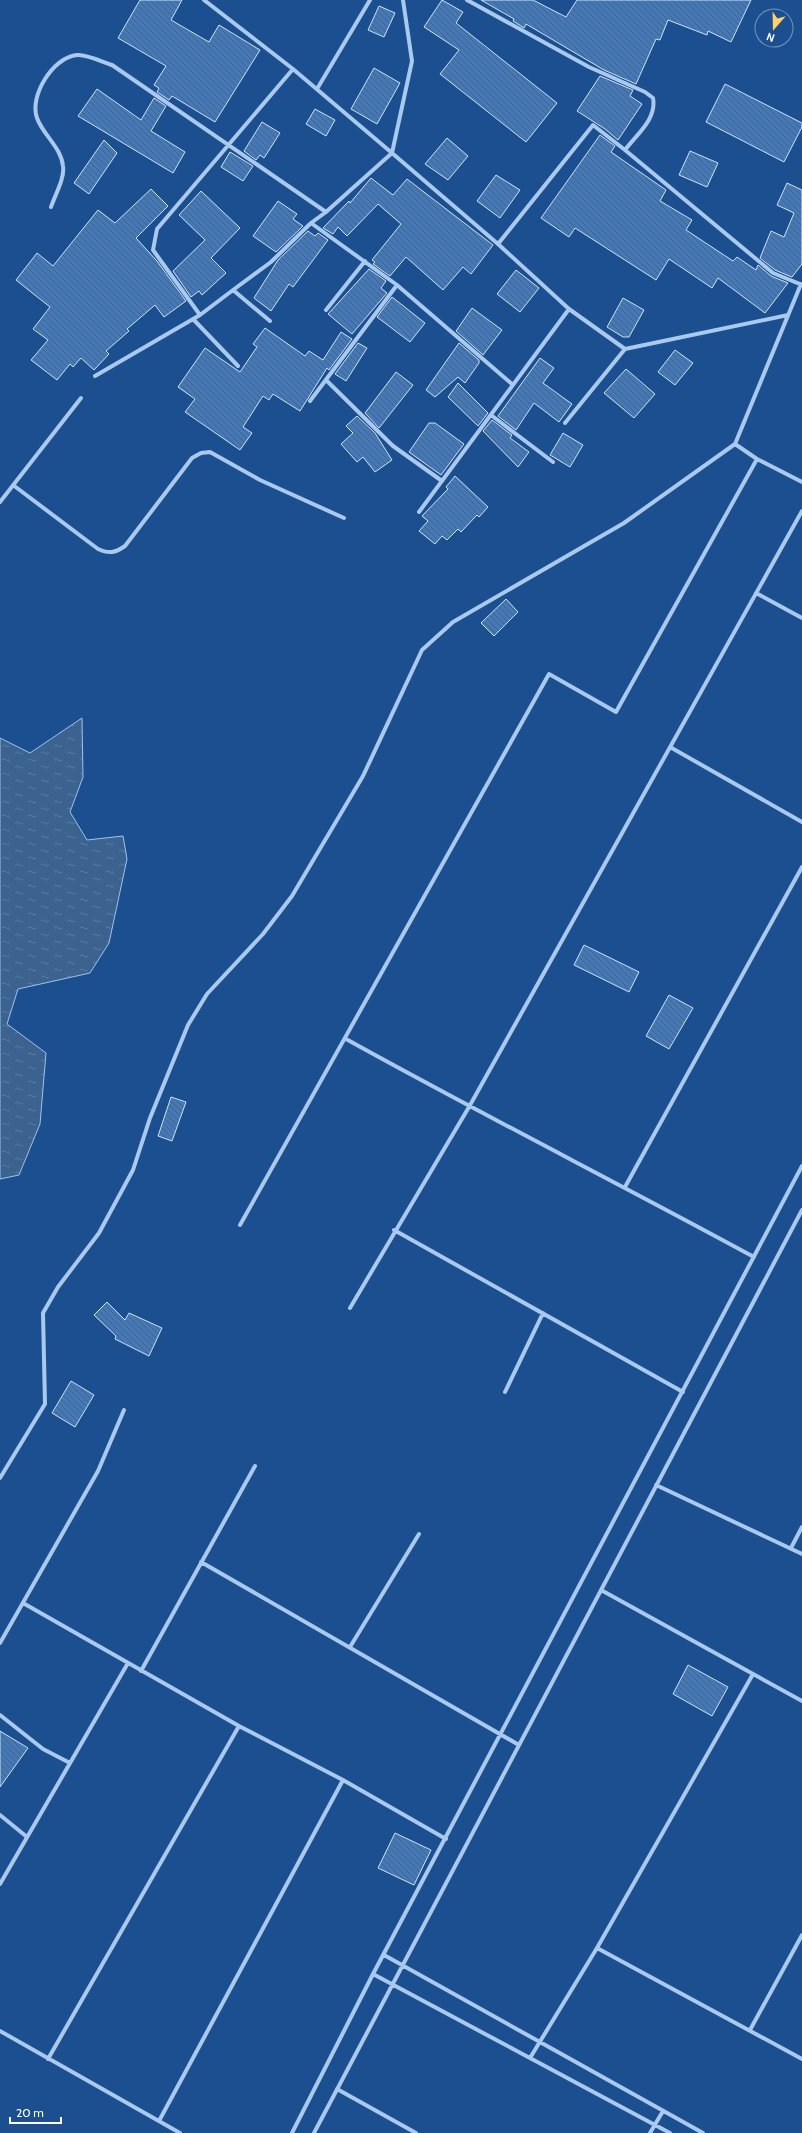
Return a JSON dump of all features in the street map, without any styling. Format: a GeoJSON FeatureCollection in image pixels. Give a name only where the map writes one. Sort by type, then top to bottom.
{"type":"FeatureCollection","features":[{"type":"Feature","properties":{"kind":"street"},"geometry":{"type":"LineString","coordinates":[[204,0],[317,89],[498,244],[569,310],[625,349]]}},
{"type":"Feature","properties":{"kind":"street"},"geometry":{"type":"LineString","coordinates":[[317,89],[370,0]]}},
{"type":"Feature","properties":{"kind":"street"},"geometry":{"type":"LineString","coordinates":[[95,376],[200,315],[271,262],[311,222],[326,212],[392,153],[412,61],[403,0]]}},
{"type":"Feature","properties":{"kind":"street"},"geometry":{"type":"LineString","coordinates":[[467,0],[590,67],[645,92],[653,98],[655,106],[652,116],[625,150]]}},
{"type":"Feature","properties":{"kind":"street"},"geometry":{"type":"LineString","coordinates":[[51,206],[64,168],[61,156],[37,118],[35,104],[48,73],[61,62],[77,55],[112,66],[326,212]]}},
{"type":"Feature","properties":{"kind":"street"},"geometry":{"type":"LineString","coordinates":[[200,315],[153,250],[157,230],[228,144],[293,69]]}},
{"type":"Feature","properties":{"kind":"street"},"geometry":{"type":"LineString","coordinates":[[0,1478],[45,1404],[43,1313],[58,1287],[99,1233],[133,1170],[150,1118],[188,1025],[207,994],[263,934],[292,896],[363,776],[422,650],[453,622],[624,523],[735,444],[788,315],[802,285],[773,273],[593,125],[498,244]]}},
{"type":"Feature","properties":{"kind":"street"},"geometry":{"type":"LineString","coordinates":[[311,222],[396,285],[513,385]]}},
{"type":"Feature","properties":{"kind":"street"},"geometry":{"type":"LineString","coordinates":[[326,310],[365,261]]}},
{"type":"Feature","properties":{"kind":"street"},"geometry":{"type":"LineString","coordinates":[[310,401],[396,285]]}},
{"type":"Feature","properties":{"kind":"street"},"geometry":{"type":"LineString","coordinates":[[233,290],[270,321]]}},
{"type":"Feature","properties":{"kind":"street"},"geometry":{"type":"LineString","coordinates":[[420,512],[569,310]]}},
{"type":"Feature","properties":{"kind":"street"},"geometry":{"type":"LineString","coordinates":[[565,423],[625,349],[788,315]]}},
{"type":"Feature","properties":{"kind":"street"},"geometry":{"type":"LineString","coordinates":[[193,319],[238,366]]}},
{"type":"Feature","properties":{"kind":"street"},"geometry":{"type":"LineString","coordinates":[[326,380],[393,446],[442,481]]}},
{"type":"Feature","properties":{"kind":"street"},"geometry":{"type":"LineString","coordinates":[[0,502],[81,398]]}},
{"type":"Feature","properties":{"kind":"street"},"geometry":{"type":"LineString","coordinates":[[491,415],[553,462]]}},
{"type":"Feature","properties":{"kind":"street"},"geometry":{"type":"LineString","coordinates":[[735,444],[757,459],[802,482]]}},
{"type":"Feature","properties":{"kind":"street"},"geometry":{"type":"LineString","coordinates":[[13,485],[98,549],[107,553],[117,552],[125,546],[192,458],[201,453],[210,452],[260,480],[344,518]]}},
{"type":"Feature","properties":{"kind":"street"},"geometry":{"type":"LineString","coordinates":[[240,1225],[346,1039],[549,674],[616,712],[757,459]]}},
{"type":"Feature","properties":{"kind":"street"},"geometry":{"type":"LineString","coordinates":[[350,1308],[394,1230],[469,1107],[802,511]]}},
{"type":"Feature","properties":{"kind":"street"},"geometry":{"type":"LineString","coordinates":[[756,593],[802,618]]}},
{"type":"Feature","properties":{"kind":"street"},"geometry":{"type":"LineString","coordinates":[[670,747],[802,822]]}},
{"type":"Feature","properties":{"kind":"street"},"geometry":{"type":"LineString","coordinates":[[625,1187],[802,867]]}},
{"type":"Feature","properties":{"kind":"street"},"geometry":{"type":"LineString","coordinates":[[346,1039],[469,1107],[625,1187],[754,1257]]}},
{"type":"Feature","properties":{"kind":"street"},"geometry":{"type":"LineString","coordinates":[[292,2133],[373,1974],[802,1166]]}},
{"type":"Feature","properties":{"kind":"street"},"geometry":{"type":"LineString","coordinates":[[314,2133],[802,1210]]}},
{"type":"Feature","properties":{"kind":"street"},"geometry":{"type":"LineString","coordinates":[[394,1230],[683,1392]]}},
{"type":"Feature","properties":{"kind":"street"},"geometry":{"type":"LineString","coordinates":[[505,1392],[543,1314]]}},
{"type":"Feature","properties":{"kind":"street"},"geometry":{"type":"LineString","coordinates":[[0,1643],[98,1471],[124,1410]]}},
{"type":"Feature","properties":{"kind":"street"},"geometry":{"type":"LineString","coordinates":[[141,1671],[255,1466]]}},
{"type":"Feature","properties":{"kind":"street"},"geometry":{"type":"LineString","coordinates":[[656,1485],[802,1554]]}},
{"type":"Feature","properties":{"kind":"street"},"geometry":{"type":"LineString","coordinates":[[791,1548],[802,1528]]}},
{"type":"Feature","properties":{"kind":"street"},"geometry":{"type":"LineString","coordinates":[[350,1647],[419,1534]]}},
{"type":"Feature","properties":{"kind":"street"},"geometry":{"type":"LineString","coordinates":[[201,1562],[519,1745]]}},
{"type":"Feature","properties":{"kind":"street"},"geometry":{"type":"LineString","coordinates":[[601,1590],[802,1701]]}},
{"type":"Feature","properties":{"kind":"street"},"geometry":{"type":"LineString","coordinates":[[23,1603],[239,1726],[343,1780],[446,1839]]}},
{"type":"Feature","properties":{"kind":"street"},"geometry":{"type":"LineString","coordinates":[[0,1884],[128,1663]]}},
{"type":"Feature","properties":{"kind":"street"},"geometry":{"type":"LineString","coordinates":[[530,2058],[597,1948],[753,1674]]}},
{"type":"Feature","properties":{"kind":"street"},"geometry":{"type":"LineString","coordinates":[[0,1715],[43,1749],[70,1763]]}},
{"type":"Feature","properties":{"kind":"street"},"geometry":{"type":"LineString","coordinates":[[48,2059],[239,1726]]}},
{"type":"Feature","properties":{"kind":"street"},"geometry":{"type":"LineString","coordinates":[[159,2121],[343,1780]]}},
{"type":"Feature","properties":{"kind":"street"},"geometry":{"type":"LineString","coordinates":[[0,1815],[27,1837]]}},
{"type":"Feature","properties":{"kind":"street"},"geometry":{"type":"LineString","coordinates":[[750,2030],[802,1935]]}},
{"type":"Feature","properties":{"kind":"street"},"geometry":{"type":"LineString","coordinates":[[597,1948],[802,2059]]}},
{"type":"Feature","properties":{"kind":"street"},"geometry":{"type":"LineString","coordinates":[[384,1955],[703,2133]]}},
{"type":"Feature","properties":{"kind":"street"},"geometry":{"type":"LineString","coordinates":[[373,1974],[670,2133]]}},
{"type":"Feature","properties":{"kind":"street"},"geometry":{"type":"LineString","coordinates":[[0,2032],[180,2133]]}},
{"type":"Feature","properties":{"kind":"street"},"geometry":{"type":"LineString","coordinates":[[337,2089],[416,2133]]}},
{"type":"Feature","properties":{"kind":"street"},"geometry":{"type":"LineString","coordinates":[[650,2133],[663,2111]]}},
{"type":"Feature","properties":{"kind":"water"},"geometry":{"type":"Polygon","coordinates":[[[82,718],[83,777],[70,812],[87,840],[123,836],[127,859],[109,943],[90,973],[18,989],[7,1024],[46,1053],[40,1124],[19,1175],[0,1179],[0,738],[30,753],[82,718]]]}},
{"type":"Feature","properties":{"kind":"building"},"geometry":{"type":"Polygon","coordinates":[[[140,0],[182,0],[171,20],[209,42],[219,25],[260,50],[215,122],[172,96],[169,100],[157,92],[159,88],[154,85],[166,66],[118,38],[140,0]]]}},
{"type":"Feature","properties":{"kind":"building"},"geometry":{"type":"Polygon","coordinates":[[[442,0],[463,12],[456,23],[557,103],[526,142],[440,74],[459,50],[424,27],[442,0]]]}},
{"type":"Feature","properties":{"kind":"building"},"geometry":{"type":"Polygon","coordinates":[[[481,0],[533,0],[566,17],[577,0],[751,0],[731,42],[708,31],[707,35],[668,20],[660,40],[656,39],[636,84],[604,70],[526,24],[524,28],[513,21],[514,19],[481,0]]]}},
{"type":"Feature","properties":{"kind":"building"},"geometry":{"type":"Polygon","coordinates":[[[379,6],[395,13],[384,37],[368,30],[379,6]]]}},
{"type":"Feature","properties":{"kind":"building"},"geometry":{"type":"Polygon","coordinates":[[[374,68],[400,83],[377,124],[351,109],[374,68]]]}},
{"type":"Feature","properties":{"kind":"building"},"geometry":{"type":"Polygon","coordinates":[[[600,76],[633,90],[630,96],[642,104],[618,140],[605,129],[577,111],[600,76]]]}},
{"type":"Feature","properties":{"kind":"building"},"geometry":{"type":"Polygon","coordinates":[[[725,84],[802,123],[802,127],[784,162],[706,122],[725,84]]]}},
{"type":"Feature","properties":{"kind":"building"},"geometry":{"type":"Polygon","coordinates":[[[97,89],[141,120],[154,98],[166,106],[151,131],[185,152],[173,173],[78,116],[97,89]]]}},
{"type":"Feature","properties":{"kind":"building"},"geometry":{"type":"Polygon","coordinates":[[[315,109],[335,120],[326,136],[306,124],[315,109]]]}},
{"type":"Feature","properties":{"kind":"building"},"geometry":{"type":"Polygon","coordinates":[[[262,122],[280,133],[264,158],[260,155],[256,160],[244,151],[262,122]]]}},
{"type":"Feature","properties":{"kind":"building"},"geometry":{"type":"Polygon","coordinates":[[[600,135],[615,146],[611,152],[666,190],[660,201],[692,220],[686,230],[733,261],[737,257],[756,270],[758,265],[771,276],[788,283],[765,313],[718,278],[712,288],[669,259],[656,280],[575,228],[569,237],[541,218],[600,135]]]}},
{"type":"Feature","properties":{"kind":"building"},"geometry":{"type":"Polygon","coordinates":[[[447,138],[468,156],[448,180],[425,164],[447,138]]]}},
{"type":"Feature","properties":{"kind":"building"},"geometry":{"type":"Polygon","coordinates":[[[104,140],[117,153],[89,194],[74,183],[104,140]]]}},
{"type":"Feature","properties":{"kind":"building"},"geometry":{"type":"Polygon","coordinates":[[[690,151],[718,163],[707,187],[679,175],[690,151]]]}},
{"type":"Feature","properties":{"kind":"building"},"geometry":{"type":"Polygon","coordinates":[[[230,152],[253,166],[243,181],[221,167],[230,152]]]}},
{"type":"Feature","properties":{"kind":"building"},"geometry":{"type":"Polygon","coordinates":[[[496,175],[520,190],[500,218],[477,201],[496,175]]]}},
{"type":"Feature","properties":{"kind":"building"},"geometry":{"type":"Polygon","coordinates":[[[371,178],[393,195],[407,179],[493,245],[471,274],[463,267],[443,290],[406,257],[390,276],[373,264],[375,262],[372,260],[401,224],[378,204],[347,236],[338,227],[333,234],[323,228],[349,201],[350,203],[371,178]]]}},
{"type":"Feature","properties":{"kind":"building"},"geometry":{"type":"Polygon","coordinates":[[[787,183],[802,190],[802,264],[792,277],[775,270],[760,258],[771,231],[784,237],[794,213],[777,205],[787,183]]]}},
{"type":"Feature","properties":{"kind":"building"},"geometry":{"type":"Polygon","coordinates":[[[151,189],[168,206],[136,238],[157,261],[186,301],[164,317],[155,305],[127,329],[129,331],[106,351],[109,354],[94,370],[81,358],[73,367],[70,364],[57,380],[31,360],[48,340],[33,329],[50,307],[16,280],[37,253],[53,266],[98,210],[115,223],[151,189]]]}},
{"type":"Feature","properties":{"kind":"building"},"geometry":{"type":"Polygon","coordinates":[[[201,191],[240,228],[211,258],[226,273],[202,295],[199,291],[191,297],[173,271],[205,240],[179,215],[201,191]]]}},
{"type":"Feature","properties":{"kind":"building"},"geometry":{"type":"Polygon","coordinates":[[[278,201],[297,214],[293,219],[303,226],[276,252],[253,236],[278,201]]]}},
{"type":"Feature","properties":{"kind":"building"},"geometry":{"type":"Polygon","coordinates":[[[308,231],[315,236],[318,233],[328,240],[293,287],[289,284],[271,311],[254,298],[278,260],[308,231]]]}},
{"type":"Feature","properties":{"kind":"building"},"geometry":{"type":"Polygon","coordinates":[[[369,269],[386,281],[381,288],[387,293],[352,334],[328,314],[369,269]]]}},
{"type":"Feature","properties":{"kind":"building"},"geometry":{"type":"Polygon","coordinates":[[[516,270],[539,288],[520,312],[497,294],[516,270]]]}},
{"type":"Feature","properties":{"kind":"building"},"geometry":{"type":"Polygon","coordinates":[[[392,297],[425,323],[410,342],[377,317],[392,297]]]}},
{"type":"Feature","properties":{"kind":"building"},"geometry":{"type":"Polygon","coordinates":[[[623,298],[644,310],[629,337],[623,337],[607,327],[623,298]]]}},
{"type":"Feature","properties":{"kind":"building"},"geometry":{"type":"Polygon","coordinates":[[[472,308],[502,330],[483,355],[456,331],[472,308]]]}},
{"type":"Feature","properties":{"kind":"building"},"geometry":{"type":"Polygon","coordinates":[[[265,328],[305,356],[309,351],[323,360],[341,332],[352,339],[329,370],[327,368],[300,411],[273,394],[269,400],[263,396],[243,427],[252,433],[240,450],[185,412],[195,399],[178,387],[205,348],[240,372],[257,347],[253,344],[265,328]]]}},
{"type":"Feature","properties":{"kind":"building"},"geometry":{"type":"Polygon","coordinates":[[[358,343],[367,348],[346,381],[335,374],[358,343]]]}},
{"type":"Feature","properties":{"kind":"building"},"geometry":{"type":"Polygon","coordinates":[[[459,343],[479,360],[479,363],[465,383],[458,377],[435,397],[426,390],[459,343]]]}},
{"type":"Feature","properties":{"kind":"building"},"geometry":{"type":"Polygon","coordinates":[[[675,350],[693,363],[675,385],[658,372],[675,350]]]}},
{"type":"Feature","properties":{"kind":"building"},"geometry":{"type":"Polygon","coordinates":[[[540,358],[554,368],[543,383],[572,404],[559,422],[534,403],[516,430],[498,416],[540,358]]]}},
{"type":"Feature","properties":{"kind":"building"},"geometry":{"type":"Polygon","coordinates":[[[626,369],[655,394],[634,418],[604,393],[626,369]]]}},
{"type":"Feature","properties":{"kind":"building"},"geometry":{"type":"Polygon","coordinates":[[[396,372],[413,385],[379,428],[365,413],[396,372]]]}},
{"type":"Feature","properties":{"kind":"building"},"geometry":{"type":"Polygon","coordinates":[[[458,383],[488,413],[478,426],[448,397],[458,383]]]}},
{"type":"Feature","properties":{"kind":"building"},"geometry":{"type":"Polygon","coordinates":[[[357,416],[375,433],[392,460],[375,472],[363,457],[357,462],[341,444],[353,433],[346,426],[357,416]]]}},
{"type":"Feature","properties":{"kind":"building"},"geometry":{"type":"Polygon","coordinates":[[[492,420],[512,435],[510,438],[529,452],[518,467],[483,431],[492,420]]]}},
{"type":"Feature","properties":{"kind":"building"},"geometry":{"type":"Polygon","coordinates":[[[429,423],[435,423],[464,444],[441,475],[409,452],[429,423]]]}},
{"type":"Feature","properties":{"kind":"building"},"geometry":{"type":"Polygon","coordinates":[[[563,433],[583,445],[570,467],[550,455],[563,433]]]}},
{"type":"Feature","properties":{"kind":"building"},"geometry":{"type":"Polygon","coordinates":[[[455,476],[488,507],[479,517],[477,515],[461,532],[458,529],[447,540],[442,536],[435,544],[419,531],[428,521],[422,516],[448,489],[446,487],[455,476]]]}},
{"type":"Feature","properties":{"kind":"building"},"geometry":{"type":"Polygon","coordinates":[[[506,599],[518,612],[494,636],[481,623],[506,599]]]}},
{"type":"Feature","properties":{"kind":"building"},"geometry":{"type":"Polygon","coordinates":[[[584,945],[639,972],[629,992],[574,965],[584,945]]]}},
{"type":"Feature","properties":{"kind":"building"},"geometry":{"type":"Polygon","coordinates":[[[669,995],[693,1008],[669,1049],[646,1036],[669,995]]]}},
{"type":"Feature","properties":{"kind":"building"},"geometry":{"type":"Polygon","coordinates":[[[171,1097],[186,1102],[172,1141],[158,1136],[171,1097]]]}},
{"type":"Feature","properties":{"kind":"building"},"geometry":{"type":"Polygon","coordinates":[[[107,1302],[125,1320],[129,1313],[162,1328],[149,1356],[115,1339],[116,1336],[94,1315],[107,1302]]]}},
{"type":"Feature","properties":{"kind":"building"},"geometry":{"type":"Polygon","coordinates":[[[71,1381],[94,1395],[75,1427],[52,1413],[71,1381]]]}},
{"type":"Feature","properties":{"kind":"building"},"geometry":{"type":"Polygon","coordinates":[[[688,1665],[728,1687],[712,1716],[673,1694],[688,1665]]]}},
{"type":"Feature","properties":{"kind":"building"},"geometry":{"type":"Polygon","coordinates":[[[0,1731],[28,1748],[0,1787],[0,1731]]]}},
{"type":"Feature","properties":{"kind":"building"},"geometry":{"type":"Polygon","coordinates":[[[395,1833],[431,1850],[414,1885],[378,1868],[395,1833]]]}}]}
